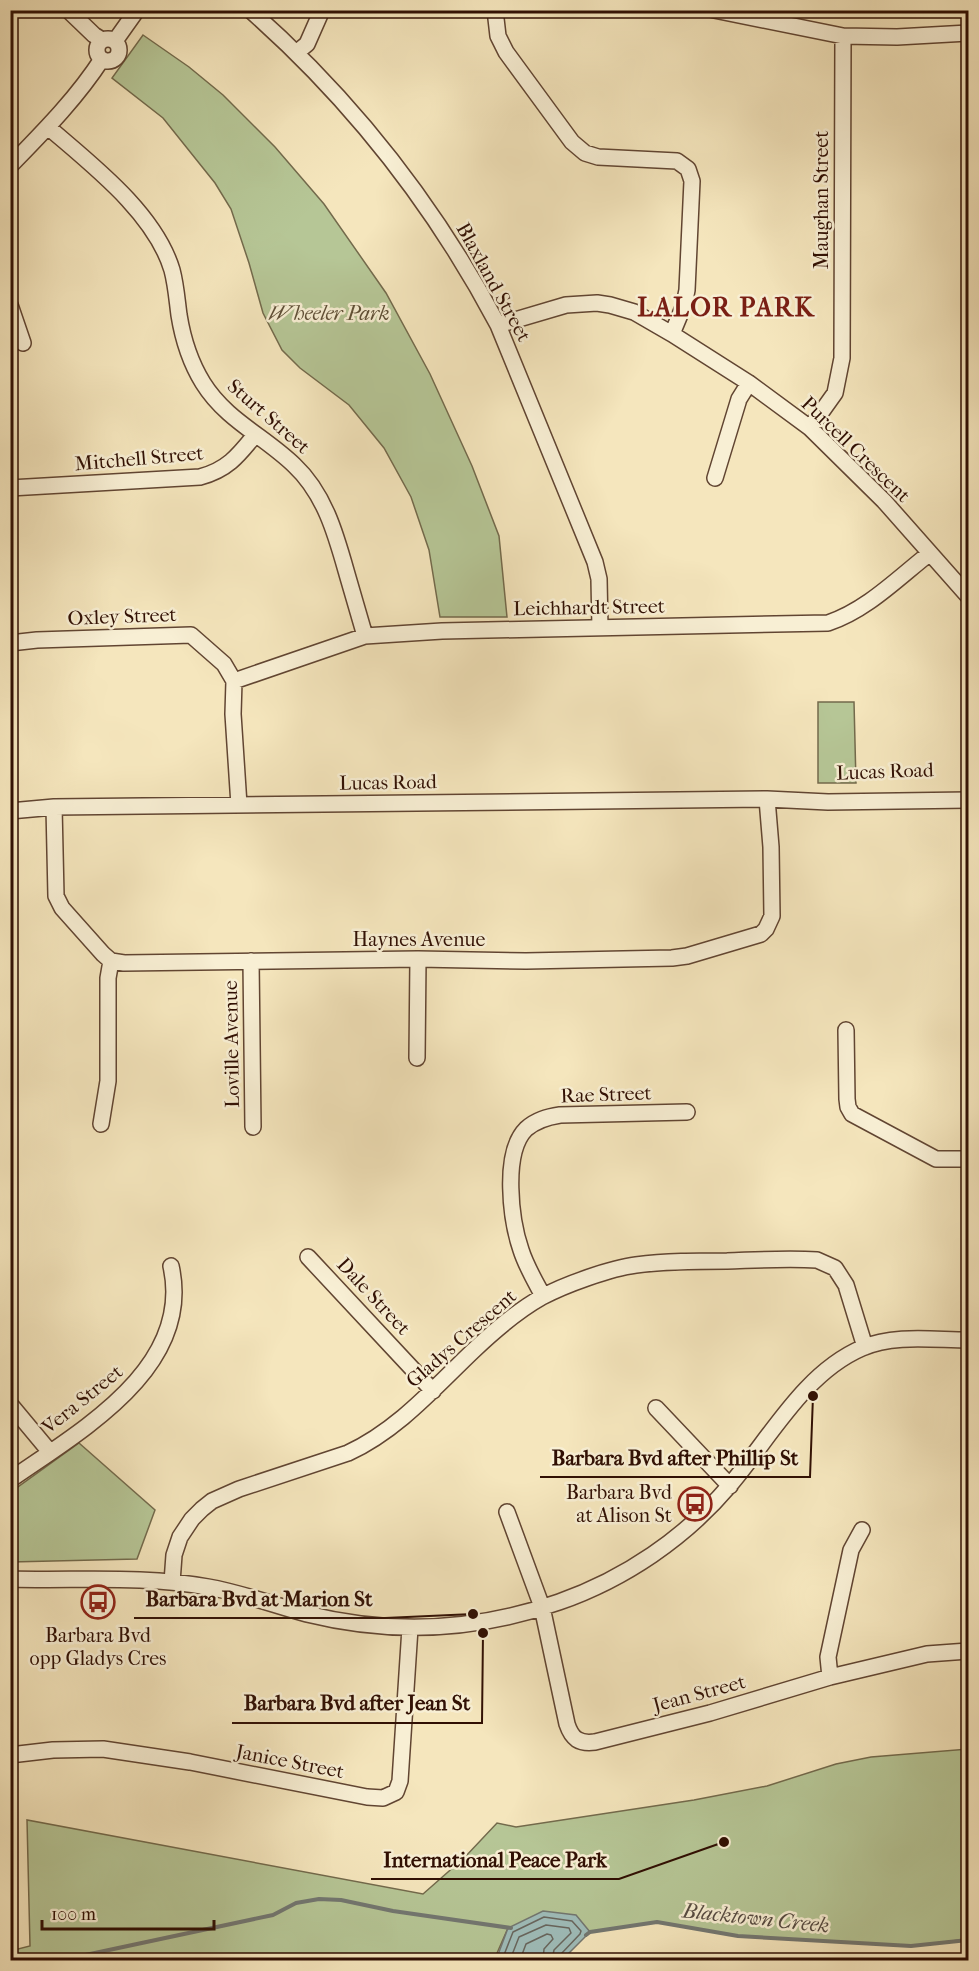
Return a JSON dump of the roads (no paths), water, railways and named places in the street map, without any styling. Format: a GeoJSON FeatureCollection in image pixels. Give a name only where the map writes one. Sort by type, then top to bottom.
{"type":"FeatureCollection","features":[{"type":"Feature","properties":{"kind":"street"},"geometry":{"type":"LineString","coordinates":[[68,10],[94,35],[108,40]]}},
{"type":"Feature","properties":{"kind":"street"},"geometry":{"type":"LineString","coordinates":[[10,166],[48,127],[88,80],[102,59],[96,50],[97,46],[108,40],[137,10]]}},
{"type":"Feature","properties":{"kind":"street","name":"Blaxland Street"},"geometry":{"type":"LineString","coordinates":[[250,10],[349,109],[423,201],[452,245],[498,325],[595,562],[599,579],[600,628]]}},
{"type":"Feature","properties":{"kind":"street"},"geometry":{"type":"LineString","coordinates":[[296,54],[307,44],[322,10]]}},
{"type":"Feature","properties":{"kind":"street"},"geometry":{"type":"LineString","coordinates":[[495,10],[498,36],[506,52],[578,148],[598,157],[677,161],[684,165],[690,173],[692,181],[687,290],[684,305],[672,334]]}},
{"type":"Feature","properties":{"kind":"street"},"geometry":{"type":"LineString","coordinates":[[714,10],[779,17],[843,36],[897,37],[969,33]]}},
{"type":"Feature","properties":{"kind":"street","name":"Maughan Street"},"geometry":{"type":"LineString","coordinates":[[810,428],[835,393],[842,358],[843,36]]}},
{"type":"Feature","properties":{"kind":"street","name":"Sturt Street"},"geometry":{"type":"LineString","coordinates":[[48,127],[128,201],[154,231],[172,270],[183,335],[193,365],[218,404],[294,464],[308,479],[322,501],[336,534],[365,636]]}},
{"type":"Feature","properties":{"kind":"street","name":"Purcell Crescent"},"geometry":{"type":"LineString","coordinates":[[498,325],[575,304],[610,304],[634,312],[749,383],[810,428],[884,501],[969,596]]}},
{"type":"Feature","properties":{"kind":"street"},"geometry":{"type":"LineString","coordinates":[[10,305],[23,343]]}},
{"type":"Feature","properties":{"kind":"street"},"geometry":{"type":"LineString","coordinates":[[715,478],[739,399],[749,383]]}},
{"type":"Feature","properties":{"kind":"street","name":"Mitchell Street"},"geometry":{"type":"LineString","coordinates":[[10,488],[200,477],[219,471],[255,435]]}},
{"type":"Feature","properties":{"kind":"street","name":"Leichhardt Street"},"geometry":{"type":"LineString","coordinates":[[234,681],[365,636],[442,631],[828,622],[840,619],[864,605],[930,552]]}},
{"type":"Feature","properties":{"kind":"street","name":"Oxley Street"},"geometry":{"type":"LineString","coordinates":[[10,644],[37,640],[191,635],[224,664],[234,681]]}},
{"type":"Feature","properties":{"kind":"street"},"geometry":{"type":"LineString","coordinates":[[234,681],[233,714],[239,805]]}},
{"type":"Feature","properties":{"kind":"street","name":"Lucas Road"},"geometry":{"type":"LineString","coordinates":[[767,799],[839,793],[969,790]]}},
{"type":"Feature","properties":{"kind":"street","name":"Lucas Road"},"geometry":{"type":"LineString","coordinates":[[10,811],[54,807],[767,799],[828,802],[969,800]]}},
{"type":"Feature","properties":{"kind":"street","name":"Haynes Avenue"},"geometry":{"type":"LineString","coordinates":[[111,961],[124,963],[418,959],[526,961],[672,958],[699,953],[761,934],[772,916],[771,847],[767,799]]}},
{"type":"Feature","properties":{"kind":"street"},"geometry":{"type":"LineString","coordinates":[[54,807],[55,886],[58,902],[111,961],[108,978],[108,1081],[101,1124]]}},
{"type":"Feature","properties":{"kind":"street"},"geometry":{"type":"LineString","coordinates":[[417,1058],[418,959]]}},
{"type":"Feature","properties":{"kind":"street","name":"Loville Avenue"},"geometry":{"type":"LineString","coordinates":[[251,961],[253,1127]]}},
{"type":"Feature","properties":{"kind":"street"},"geometry":{"type":"LineString","coordinates":[[846,1030],[847,1099],[852,1114],[936,1158],[969,1159]]}},
{"type":"Feature","properties":{"kind":"street","name":"Rae Street"},"geometry":{"type":"LineString","coordinates":[[543,1296],[521,1252],[513,1215],[511,1195],[514,1153],[524,1131],[546,1117],[560,1115],[687,1112]]}},
{"type":"Feature","properties":{"kind":"street","name":"Dale Street"},"geometry":{"type":"LineString","coordinates":[[308,1257],[433,1391]]}},
{"type":"Feature","properties":{"kind":"street","name":"Gladys Crescent"},"geometry":{"type":"LineString","coordinates":[[172,1582],[174,1555],[180,1537],[192,1519],[212,1501],[239,1489],[348,1453],[365,1445],[381,1435],[433,1391],[475,1349],[521,1311],[543,1296],[593,1276],[634,1265],[673,1261],[818,1260],[835,1268],[846,1285],[865,1347]]}},
{"type":"Feature","properties":{"kind":"street","name":"Vera Street"},"geometry":{"type":"LineString","coordinates":[[10,1480],[100,1416],[129,1391],[143,1375],[159,1349],[175,1301],[171,1266]]}},
{"type":"Feature","properties":{"kind":"street"},"geometry":{"type":"LineString","coordinates":[[10,1579],[172,1582],[208,1587],[345,1622],[410,1628],[485,1622],[542,1607],[598,1586],[641,1563],[684,1530],[730,1486],[815,1379],[835,1364],[865,1347],[903,1340],[969,1340]]}},
{"type":"Feature","properties":{"kind":"street"},"geometry":{"type":"LineString","coordinates":[[10,1404],[50,1452]]}},
{"type":"Feature","properties":{"kind":"street"},"geometry":{"type":"LineString","coordinates":[[656,1408],[730,1486]]}},
{"type":"Feature","properties":{"kind":"street","name":"Jean Street"},"geometry":{"type":"LineString","coordinates":[[507,1512],[542,1607],[567,1724],[574,1738],[585,1743],[710,1713],[830,1677],[927,1654],[969,1651]]}},
{"type":"Feature","properties":{"kind":"street"},"geometry":{"type":"LineString","coordinates":[[830,1677],[828,1658],[851,1550],[862,1530]]}},
{"type":"Feature","properties":{"kind":"street","name":"Janice Street"},"geometry":{"type":"LineString","coordinates":[[10,1755],[53,1750],[113,1750],[190,1762],[327,1790],[383,1798],[396,1792],[400,1781],[410,1628]]}},
{"type":"Feature","properties":{"kind":"water"},"geometry":{"type":"Polygon","coordinates":[[[543,1911],[576,1915],[590,1932],[562,1960],[496,1960],[508,1928],[543,1911]]]}},
{"type":"Feature","properties":{"kind":"waterway"},"geometry":{"type":"LineString","coordinates":[[62,1960],[273,1915],[296,1903],[319,1899],[341,1900],[393,1911],[511,1928]]}},
{"type":"Feature","properties":{"kind":"waterway","name":"Blacktown Creek"},"geometry":{"type":"LineString","coordinates":[[586,1935],[590,1932],[657,1922],[738,1936],[911,1946],[968,1940]]}},
{"type":"Feature","properties":{"kind":"place","name":"Barbara Bvd after Phillip St"},"geometry":{"type":"Point","coordinates":[813,1396]}},
{"type":"Feature","properties":{"kind":"place","name":"Barbara Bvd at Alison St"},"geometry":{"type":"Point","coordinates":[695,1504]}},
{"type":"Feature","properties":{"kind":"place","name":"Barbara Bvd opp Gladys Cres"},"geometry":{"type":"Point","coordinates":[98,1602]}},
{"type":"Feature","properties":{"kind":"place","name":"Barbara Bvd at Marion St"},"geometry":{"type":"Point","coordinates":[473,1614]}},
{"type":"Feature","properties":{"kind":"place","name":"Barbara Bvd after Jean St"},"geometry":{"type":"Point","coordinates":[483,1633]}},
{"type":"Feature","properties":{"kind":"place","name":"International Peace Park"},"geometry":{"type":"Point","coordinates":[724,1842]}},
{"type":"Feature","properties":{"kind":"district","name":"LALOR PARK"},"geometry":{"type":"Point","coordinates":[726,307]}},
{"type":"Feature","properties":{"kind":"park label","name":"Wheeler Park"},"geometry":{"type":"Point","coordinates":[329,313]}}]}
